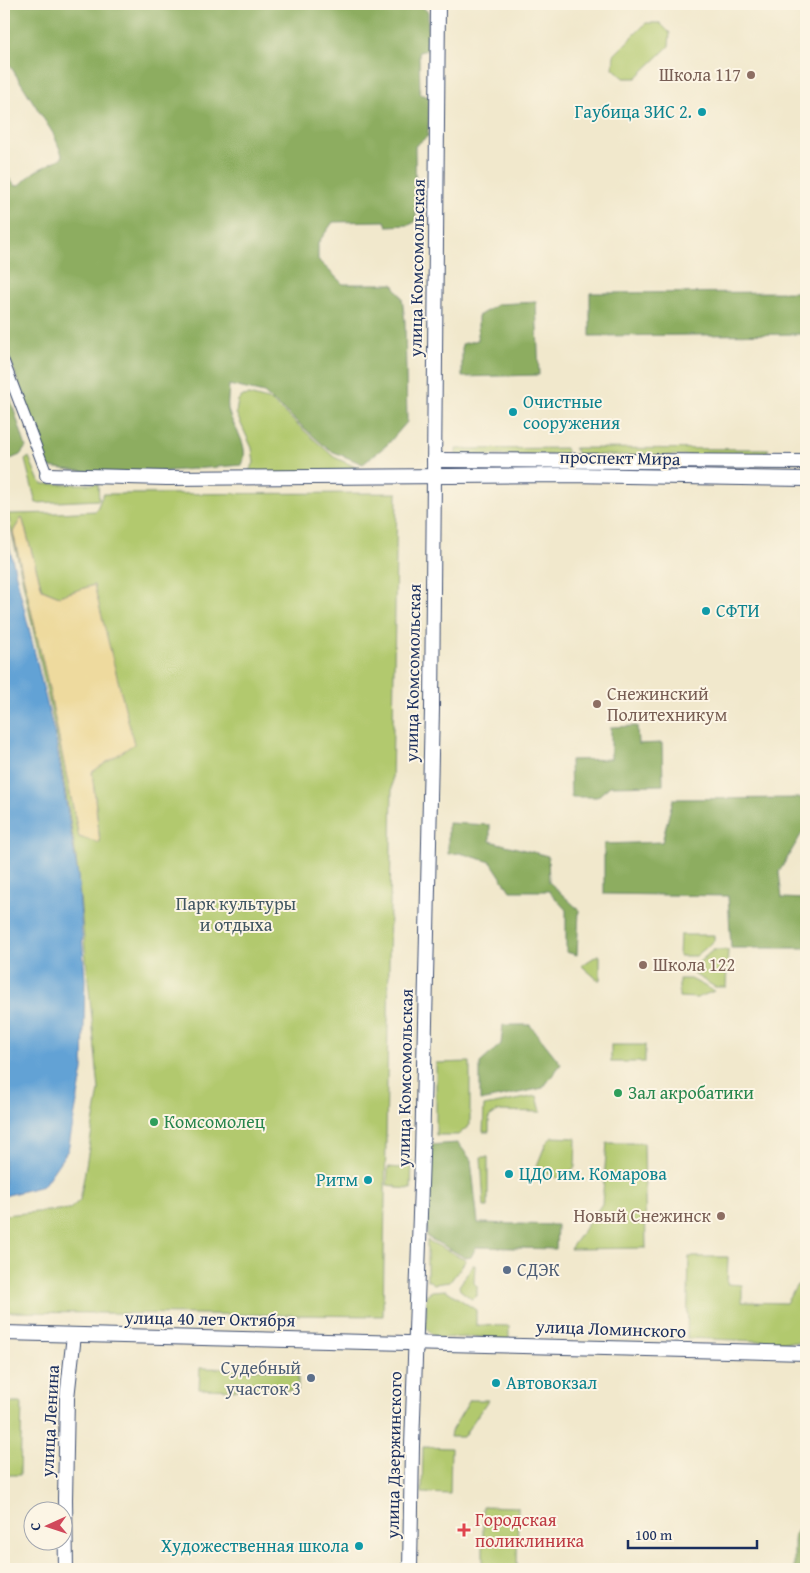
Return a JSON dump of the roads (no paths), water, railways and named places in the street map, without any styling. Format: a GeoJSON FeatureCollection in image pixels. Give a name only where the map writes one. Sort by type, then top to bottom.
{"type":"FeatureCollection","features":[{"type":"Feature","properties":{"kind":"street","name":"улица Комсомольская"},"geometry":{"type":"LineString","coordinates":[[415,1342],[422,1156],[432,709],[438,4]]}},
{"type":"Feature","properties":{"kind":"street"},"geometry":{"type":"LineString","coordinates":[[4,362],[47,475]]}},
{"type":"Feature","properties":{"kind":"street","name":"проспект Мира"},"geometry":{"type":"LineString","coordinates":[[434,460],[806,462]]}},
{"type":"Feature","properties":{"kind":"street"},"geometry":{"type":"LineString","coordinates":[[570,460],[570,475]]}},
{"type":"Feature","properties":{"kind":"street"},"geometry":{"type":"LineString","coordinates":[[750,462],[750,479]]}},
{"type":"Feature","properties":{"kind":"street","name":"проспект Мира"},"geometry":{"type":"LineString","coordinates":[[47,475],[158,478],[570,475],[806,479]]}},
{"type":"Feature","properties":{"kind":"street","name":"улица 40 лет Октября"},"geometry":{"type":"LineString","coordinates":[[4,1332],[415,1342]]}},
{"type":"Feature","properties":{"kind":"street","name":"улица Ленина"},"geometry":{"type":"LineString","coordinates":[[66,1569],[67,1398],[74,1335]]}},
{"type":"Feature","properties":{"kind":"street","name":"улица Ломинского"},"geometry":{"type":"LineString","coordinates":[[415,1342],[806,1353]]}},
{"type":"Feature","properties":{"kind":"street","name":"улица Дзержинского"},"geometry":{"type":"LineString","coordinates":[[410,1569],[415,1342]]}},
{"type":"Feature","properties":{"kind":"water"},"geometry":{"type":"Polygon","coordinates":[[[4,525],[56,741],[78,876],[85,979],[83,1070],[68,1150],[43,1186],[4,1196],[4,525]]]}},
{"type":"Feature","properties":{"kind":"place","name":"Школа 117"},"geometry":{"type":"Point","coordinates":[751,75]}},
{"type":"Feature","properties":{"kind":"place","name":"Гаубица ЗИС 2."},"geometry":{"type":"Point","coordinates":[702,112]}},
{"type":"Feature","properties":{"kind":"place","name":"Очистные сооружения"},"geometry":{"type":"Point","coordinates":[513,412]}},
{"type":"Feature","properties":{"kind":"place","name":"СФТИ"},"geometry":{"type":"Point","coordinates":[706,611]}},
{"type":"Feature","properties":{"kind":"place","name":"Снежинский Политехникум"},"geometry":{"type":"Point","coordinates":[597,704]}},
{"type":"Feature","properties":{"kind":"place","name":"Школа 122"},"geometry":{"type":"Point","coordinates":[643,965]}},
{"type":"Feature","properties":{"kind":"place","name":"Зал акробатики"},"geometry":{"type":"Point","coordinates":[618,1093]}},
{"type":"Feature","properties":{"kind":"place","name":"Комсомолец"},"geometry":{"type":"Point","coordinates":[154,1122]}},
{"type":"Feature","properties":{"kind":"place","name":"ЦДО им. Комарова"},"geometry":{"type":"Point","coordinates":[509,1174]}},
{"type":"Feature","properties":{"kind":"place","name":"Ритм"},"geometry":{"type":"Point","coordinates":[368,1180]}},
{"type":"Feature","properties":{"kind":"place","name":"Новый Снежинск"},"geometry":{"type":"Point","coordinates":[721,1216]}},
{"type":"Feature","properties":{"kind":"place","name":"СДЭК"},"geometry":{"type":"Point","coordinates":[507,1270]}},
{"type":"Feature","properties":{"kind":"place","name":"Судебный участок 3"},"geometry":{"type":"Point","coordinates":[311,1378]}},
{"type":"Feature","properties":{"kind":"place","name":"Автовокзал"},"geometry":{"type":"Point","coordinates":[496,1383]}},
{"type":"Feature","properties":{"kind":"place","name":"Городская поликлиника"},"geometry":{"type":"Point","coordinates":[464,1530]}},
{"type":"Feature","properties":{"kind":"place","name":"Художественная школа"},"geometry":{"type":"Point","coordinates":[359,1546]}},
{"type":"Feature","properties":{"kind":"park label","name":"Парк культуры и отдыха"},"geometry":{"type":"Point","coordinates":[236,914]}}]}
